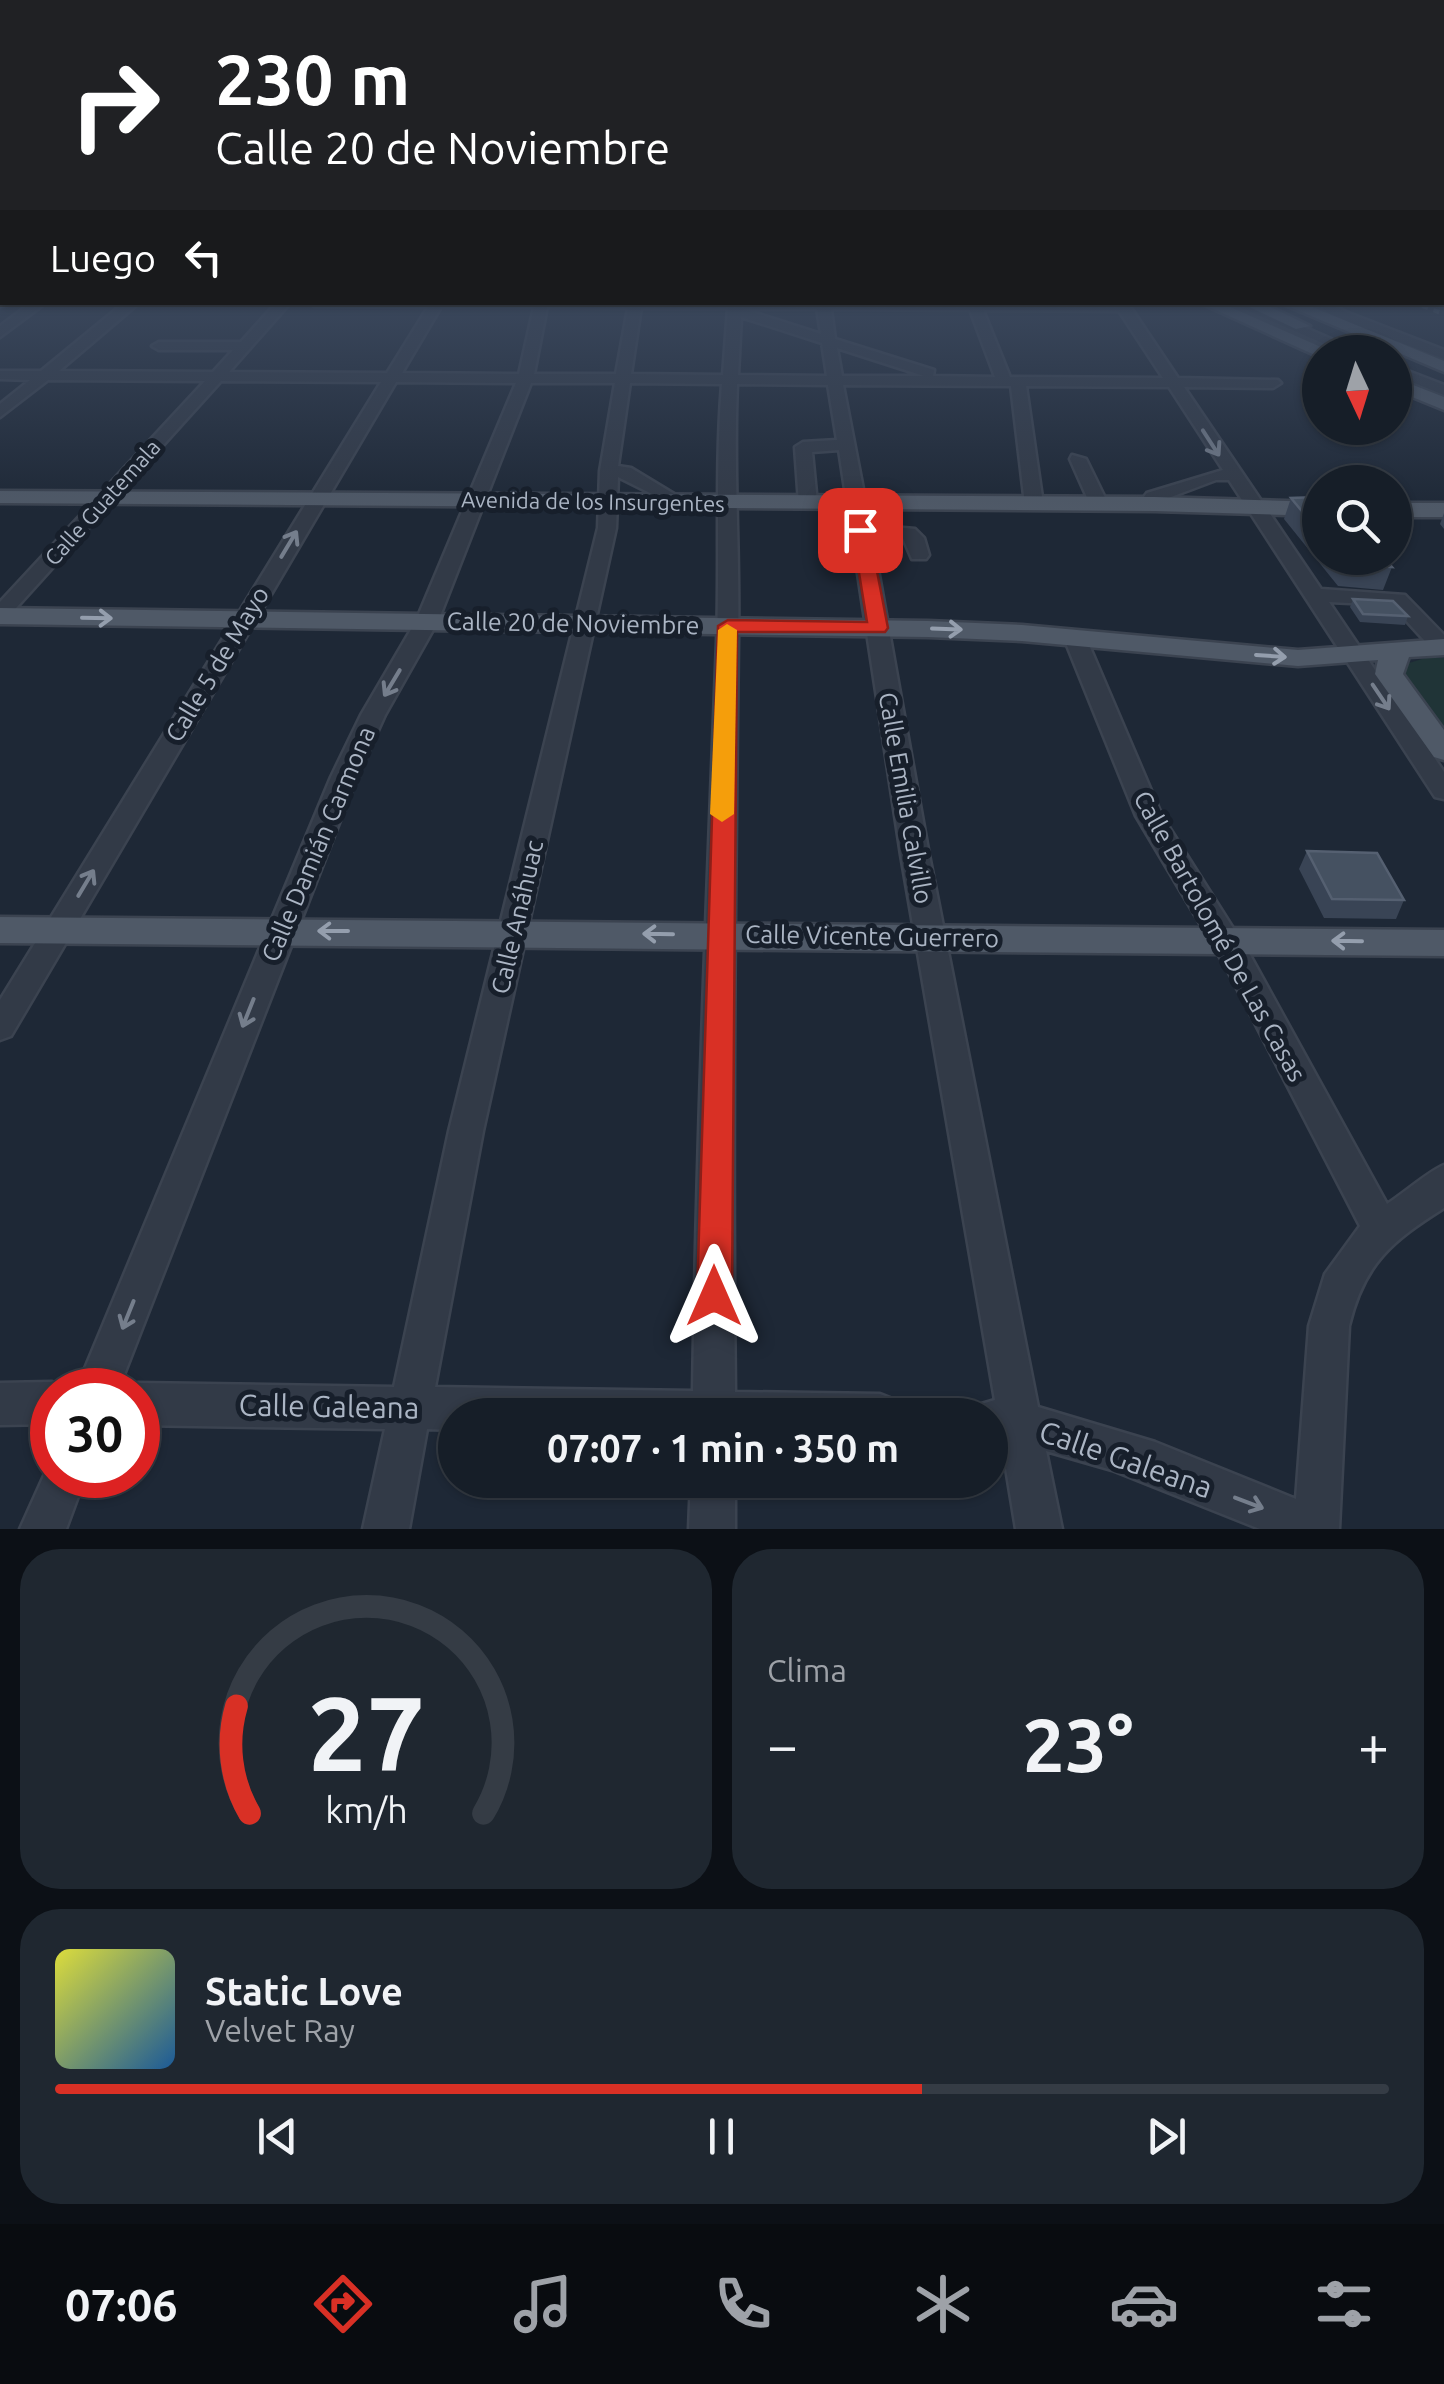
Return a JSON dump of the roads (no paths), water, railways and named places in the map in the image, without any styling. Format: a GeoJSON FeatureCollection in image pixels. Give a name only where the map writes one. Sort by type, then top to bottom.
{"type":"FeatureCollection","features":[{"type":"Feature","properties":{"kind":"main road"},"geometry":{"type":"LineString","coordinates":[[1412,377],[1441,395]]}},
{"type":"Feature","properties":{"kind":"main road"},"geometry":{"type":"LineString","coordinates":[[1412,386],[1441,395]]}},
{"type":"Feature","properties":{"kind":"main road","name":"Avenida de los Insurgentes"},"geometry":{"type":"LineString","coordinates":[[0,497],[1302,508]]}},
{"type":"Feature","properties":{"kind":"main road"},"geometry":{"type":"LineString","coordinates":[[1412,501],[1444,501]]}},
{"type":"Feature","properties":{"kind":"main road","name":"Avenida de los Insurgentes"},"geometry":{"type":"LineString","coordinates":[[1251,505],[1302,502]]}},
{"type":"Feature","properties":{"kind":"main road"},"geometry":{"type":"LineString","coordinates":[[1412,510],[1444,510]]}},
{"type":"Feature","properties":{"kind":"main road","name":"Calle 20 de Noviembre"},"geometry":{"type":"LineString","coordinates":[[0,615],[878,628],[1075,638],[1298,658],[1443,646]]}},
{"type":"Feature","properties":{"kind":"main road"},"geometry":{"type":"LineString","coordinates":[[1402,648],[1390,662],[1390,674],[1444,751]]}},
{"type":"Feature","properties":{"kind":"main road","name":"Calle Vicente Guerrero"},"geometry":{"type":"LineString","coordinates":[[0,930],[1444,943]]}},
{"type":"Feature","properties":{"kind":"street"},"geometry":{"type":"LineString","coordinates":[[0,412],[54,368]]}},
{"type":"Feature","properties":{"kind":"street","name":"Calle Guatemala"},"geometry":{"type":"LineString","coordinates":[[0,615],[223,368]]}},
{"type":"Feature","properties":{"kind":"street","name":"Calle 5 de Mayo"},"geometry":{"type":"LineString","coordinates":[[0,1027],[395,368]]}},
{"type":"Feature","properties":{"kind":"street","name":"Calle Damián Carmona"},"geometry":{"type":"LineString","coordinates":[[107,1368],[280,930],[366,730],[427,621],[528,368]]}},
{"type":"Feature","properties":{"kind":"street","name":"Calle Anáhuac"},"geometry":{"type":"LineString","coordinates":[[386,1529],[466,1131],[607,528],[624,368]]}},
{"type":"Feature","properties":{"kind":"street"},"geometry":{"type":"LineString","coordinates":[[714,1398],[719,934],[728,626],[728,368]]}},
{"type":"Feature","properties":{"kind":"street","name":"Calle Emilia Calvillo"},"geometry":{"type":"LineString","coordinates":[[831,368],[931,936],[1001,1398]]}},
{"type":"Feature","properties":{"kind":"street"},"geometry":{"type":"LineString","coordinates":[[915,368],[954,381]]}},
{"type":"Feature","properties":{"kind":"street"},"geometry":{"type":"LineString","coordinates":[[1005,368],[1011,381],[1034,504]]}},
{"type":"Feature","properties":{"kind":"street"},"geometry":{"type":"LineString","coordinates":[[1163,368],[1444,791]]}},
{"type":"Feature","properties":{"kind":"street"},"geometry":{"type":"LineString","coordinates":[[0,376],[1273,382]]}},
{"type":"Feature","properties":{"kind":"street"},"geometry":{"type":"LineString","coordinates":[[808,502],[802,447],[845,445]]}},
{"type":"Feature","properties":{"kind":"street"},"geometry":{"type":"LineString","coordinates":[[1078,459],[1098,504]]}},
{"type":"Feature","properties":{"kind":"street"},"geometry":{"type":"LineString","coordinates":[[610,471],[626,472],[664,494],[664,502]]}},
{"type":"Feature","properties":{"kind":"street"},"geometry":{"type":"LineString","coordinates":[[1154,504],[1153,498],[1214,475],[1232,475]]}},
{"type":"Feature","properties":{"kind":"street"},"geometry":{"type":"LineString","coordinates":[[860,530],[908,533],[914,538],[918,555]]}},
{"type":"Feature","properties":{"kind":"street"},"geometry":{"type":"LineString","coordinates":[[1312,595],[1398,599],[1443,646]]}},
{"type":"Feature","properties":{"kind":"street","name":"Calle Bartolomé De Las Casas"},"geometry":{"type":"LineString","coordinates":[[1075,638],[1149,816],[1239,963],[1380,1228]]}},
{"type":"Feature","properties":{"kind":"street"},"geometry":{"type":"LineString","coordinates":[[1316,1529],[1329,1326],[1339,1287],[1380,1228],[1432,1196],[1444,1181]]}},
{"type":"Feature","properties":{"kind":"street"},"geometry":{"type":"LineString","coordinates":[[0,1404],[30,1404]]}},
{"type":"Feature","properties":{"kind":"street","name":"Calle Galeana"},"geometry":{"type":"LineString","coordinates":[[160,1404],[438,1407]]}},
{"type":"Feature","properties":{"kind":"street","name":"Calle Galeana"},"geometry":{"type":"LineString","coordinates":[[1008,1423],[1100,1444],[1316,1529]]}},
{"type":"Feature","properties":{"kind":"street","name":"Calle Emilia Calvillo"},"geometry":{"type":"LineString","coordinates":[[1008,1431],[1039,1529]]}},
{"type":"Feature","properties":{"kind":"street"},"geometry":{"type":"LineString","coordinates":[[43,1529],[55,1498]]}},
{"type":"Feature","properties":{"kind":"street"},"geometry":{"type":"LineString","coordinates":[[712,1498],[712,1529]]}}]}
